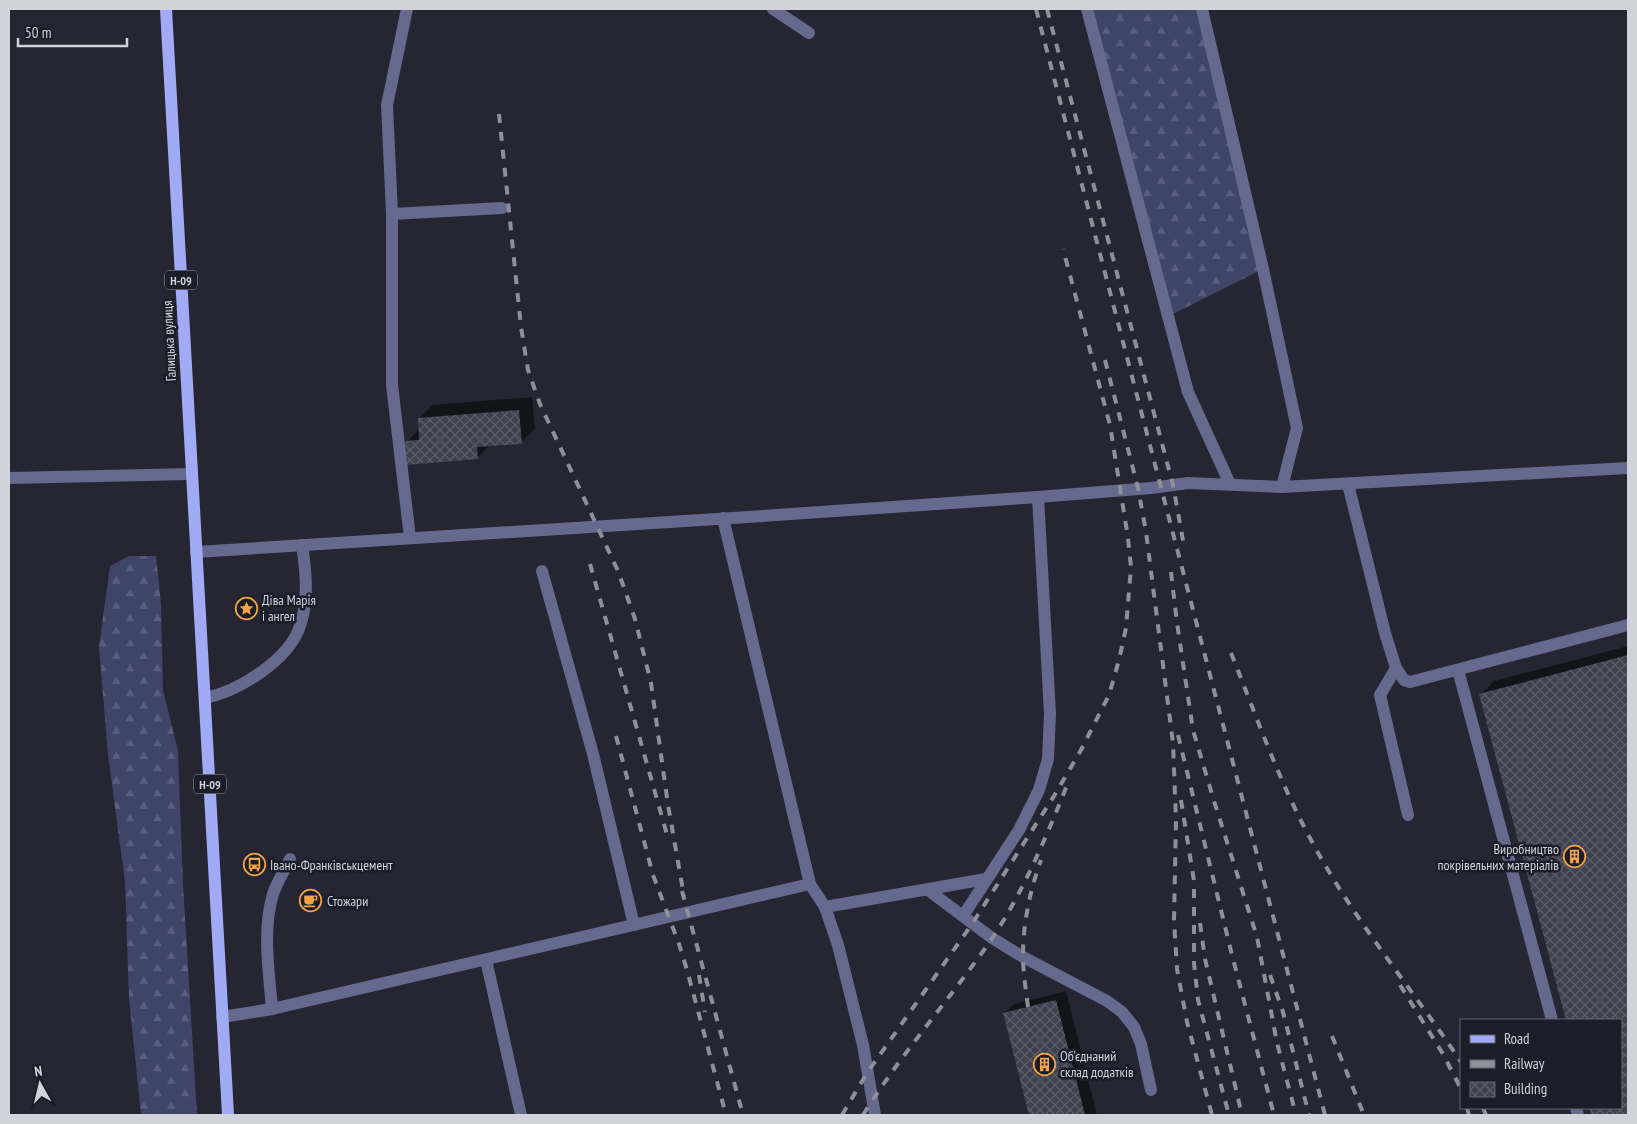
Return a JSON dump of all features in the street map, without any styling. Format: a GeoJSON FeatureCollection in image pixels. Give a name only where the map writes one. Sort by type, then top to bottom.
{"type":"FeatureCollection","features":[{"type":"Feature","properties":{"kind":"main road","name":"Галицька вулиця"},"geometry":{"type":"LineString","coordinates":[[166,9],[196,552]]}},
{"type":"Feature","properties":{"kind":"main road","name":"Н-09"},"geometry":{"type":"LineString","coordinates":[[196,552],[228,1115]]}},
{"type":"Feature","properties":{"kind":"street"},"geometry":{"type":"LineString","coordinates":[[407,9],[387,105],[392,214],[392,385],[410,538]]}},
{"type":"Feature","properties":{"kind":"street"},"geometry":{"type":"LineString","coordinates":[[772,9],[809,33]]}},
{"type":"Feature","properties":{"kind":"street"},"geometry":{"type":"LineString","coordinates":[[1087,9],[1188,392],[1230,484]]}},
{"type":"Feature","properties":{"kind":"street"},"geometry":{"type":"LineString","coordinates":[[1202,9],[1263,269],[1297,428],[1282,487]]}},
{"type":"Feature","properties":{"kind":"street"},"geometry":{"type":"LineString","coordinates":[[392,214],[502,208]]}},
{"type":"Feature","properties":{"kind":"street"},"geometry":{"type":"LineString","coordinates":[[196,552],[1038,497],[1151,488],[1188,483],[1282,487],[1628,468]]}},
{"type":"Feature","properties":{"kind":"street"},"geometry":{"type":"LineString","coordinates":[[9,478],[192,474]]}},
{"type":"Feature","properties":{"kind":"street"},"geometry":{"type":"LineString","coordinates":[[1348,484],[1385,633],[1396,668],[1404,680],[1410,682],[1628,625]]}},
{"type":"Feature","properties":{"kind":"street"},"geometry":{"type":"LineString","coordinates":[[963,916],[1023,822],[1039,790],[1048,759],[1050,714],[1038,497]]}},
{"type":"Feature","properties":{"kind":"street"},"geometry":{"type":"LineString","coordinates":[[724,518],[810,884],[825,907],[838,945],[864,1045],[875,1115]]}},
{"type":"Feature","properties":{"kind":"street"},"geometry":{"type":"LineString","coordinates":[[205,698],[220,695],[237,688],[268,667],[287,648],[300,628],[306,596],[302,545]]}},
{"type":"Feature","properties":{"kind":"street"},"geometry":{"type":"LineString","coordinates":[[542,571],[593,754],[634,925]]}},
{"type":"Feature","properties":{"kind":"street"},"geometry":{"type":"LineString","coordinates":[[1396,668],[1380,695],[1408,815]]}},
{"type":"Feature","properties":{"kind":"street"},"geometry":{"type":"LineString","coordinates":[[1458,670],[1552,1019]]}},
{"type":"Feature","properties":{"kind":"street"},"geometry":{"type":"LineString","coordinates":[[272,1009],[267,955],[267,924],[274,893],[290,859]]}},
{"type":"Feature","properties":{"kind":"street"},"geometry":{"type":"LineString","coordinates":[[825,907],[986,880]]}},
{"type":"Feature","properties":{"kind":"street"},"geometry":{"type":"LineString","coordinates":[[222,1017],[272,1009],[810,884]]}},
{"type":"Feature","properties":{"kind":"street"},"geometry":{"type":"LineString","coordinates":[[928,890],[992,938],[1023,957],[1107,1001],[1122,1012],[1134,1027],[1151,1090]]}},
{"type":"Feature","properties":{"kind":"street"},"geometry":{"type":"LineString","coordinates":[[486,960],[521,1115]]}},
{"type":"Feature","properties":{"kind":"green space"},"geometry":{"type":"Polygon","coordinates":[[[1087,9],[1202,9],[1263,269],[1167,317],[1087,9]]]}},
{"type":"Feature","properties":{"kind":"green space"},"geometry":{"type":"Polygon","coordinates":[[[129,556],[156,556],[161,604],[163,690],[178,751],[183,884],[197,1115],[141,1115],[129,998],[125,882],[108,755],[99,647],[110,566],[129,556]]]}},
{"type":"Feature","properties":{"kind":"building"},"geometry":{"type":"Polygon","coordinates":[[[519,410],[522,444],[477,447],[478,459],[407,465],[405,441],[419,440],[418,418],[519,410]]]}},
{"type":"Feature","properties":{"kind":"building","name":"Виробництво покрівельних матеріалів"},"geometry":{"type":"Polygon","coordinates":[[[1628,655],[1628,1115],[1591,1115],[1589,1109],[1622,1109],[1622,1019],[1566,1019],[1479,694],[1628,655]]]}},
{"type":"Feature","properties":{"kind":"building","name":"Об'єднаний склад додатків"},"geometry":{"type":"Polygon","coordinates":[[[1056,1000],[1085,1115],[1029,1115],[1003,1013],[1056,1000]]]}},
{"type":"Feature","properties":{"kind":"railway"},"geometry":{"type":"LineString","coordinates":[[1036,9],[1325,1115]]}},
{"type":"Feature","properties":{"kind":"railway"},"geometry":{"type":"LineString","coordinates":[[1047,9],[1173,485],[1184,546]]}},
{"type":"Feature","properties":{"kind":"railway"},"geometry":{"type":"LineString","coordinates":[[499,114],[521,327],[528,370],[540,404],[618,571],[635,619],[651,683],[668,805],[684,896]]}},
{"type":"Feature","properties":{"kind":"railway"},"geometry":{"type":"LineString","coordinates":[[842,1115],[867,1073],[972,924],[1054,796],[1081,750],[1109,695],[1119,660],[1126,628],[1131,567],[1128,538],[1110,425],[1063,249]]}},
{"type":"Feature","properties":{"kind":"railway"},"geometry":{"type":"LineString","coordinates":[[1105,360],[1138,488],[1146,532],[1173,743],[1176,821],[1174,920],[1177,969],[1187,1022],[1212,1115]]}},
{"type":"Feature","properties":{"kind":"railway"},"geometry":{"type":"LineString","coordinates":[[590,564],[668,838]]}},
{"type":"Feature","properties":{"kind":"railway"},"geometry":{"type":"LineString","coordinates":[[1171,572],[1193,730],[1257,937],[1277,1043],[1296,1115]]}},
{"type":"Feature","properties":{"kind":"railway"},"geometry":{"type":"LineString","coordinates":[[1231,653],[1268,747],[1298,816],[1326,868],[1363,924],[1460,1061]]}},
{"type":"Feature","properties":{"kind":"railway"},"geometry":{"type":"LineString","coordinates":[[1178,735],[1232,955],[1274,1115]]}},
{"type":"Feature","properties":{"kind":"railway"},"geometry":{"type":"LineString","coordinates":[[616,736],[653,875],[687,970],[726,1115]]}},
{"type":"Feature","properties":{"kind":"railway"},"geometry":{"type":"LineString","coordinates":[[863,1115],[893,1070],[1003,922],[1034,863],[1068,783]]}},
{"type":"Feature","properties":{"kind":"railway"},"geometry":{"type":"LineString","coordinates":[[1181,800],[1194,881],[1194,963],[1198,1000],[1229,1115]]}},
{"type":"Feature","properties":{"kind":"railway"},"geometry":{"type":"LineString","coordinates":[[1028,1007],[1023,962],[1024,932],[1030,895],[1041,860]]}},
{"type":"Feature","properties":{"kind":"railway"},"geometry":{"type":"LineString","coordinates":[[682,891],[743,1115]]}},
{"type":"Feature","properties":{"kind":"railway"},"geometry":{"type":"LineString","coordinates":[[1200,923],[1205,959],[1242,1115]]}},
{"type":"Feature","properties":{"kind":"railway"},"geometry":{"type":"LineString","coordinates":[[699,975],[705,1012]]}},
{"type":"Feature","properties":{"kind":"railway"},"geometry":{"type":"LineString","coordinates":[[1270,975],[1283,1012],[1309,1115]]}},
{"type":"Feature","properties":{"kind":"railway"},"geometry":{"type":"LineString","coordinates":[[1400,985],[1443,1054],[1460,1087]]}},
{"type":"Feature","properties":{"kind":"railway"},"geometry":{"type":"LineString","coordinates":[[1332,1036],[1364,1115]]}},
{"type":"Feature","properties":{"kind":"railway"},"geometry":{"type":"LineString","coordinates":[[1467,1109],[1469,1115]]}},
{"type":"Feature","properties":{"kind":"railway"},"geometry":{"type":"LineString","coordinates":[[1483,1109],[1486,1115]]}},
{"type":"Feature","properties":{"kind":"place","name":"Діва Марія і ангел"},"geometry":{"type":"Point","coordinates":[246,608]}},
{"type":"Feature","properties":{"kind":"place","name":"Виробництво покрівельних матеріалів"},"geometry":{"type":"Point","coordinates":[1575,857]}},
{"type":"Feature","properties":{"kind":"place","name":"Івано-Франківськцемент"},"geometry":{"type":"Point","coordinates":[254,865]}},
{"type":"Feature","properties":{"kind":"place","name":"Стожари"},"geometry":{"type":"Point","coordinates":[311,901]}},
{"type":"Feature","properties":{"kind":"place","name":"Об'єднаний склад додатків"},"geometry":{"type":"Point","coordinates":[1044,1064]}}]}
